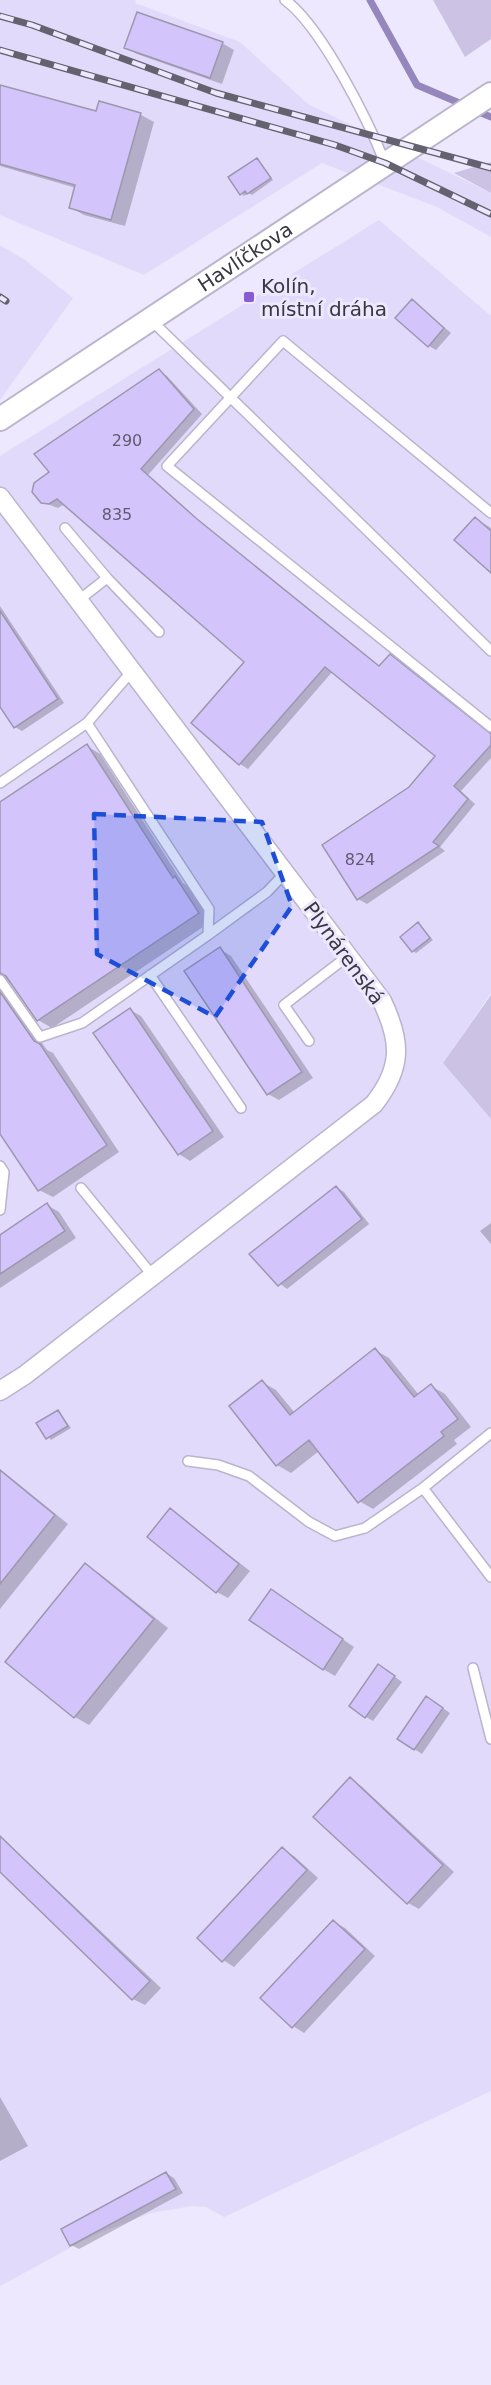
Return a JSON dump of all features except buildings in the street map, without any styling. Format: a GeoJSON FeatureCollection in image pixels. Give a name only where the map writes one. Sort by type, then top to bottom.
{"type":"FeatureCollection","features":[{"type":"Feature","properties":{"kind":"street","name":"Havlíčkova"},"geometry":{"type":"LineString","coordinates":[[0,419],[491,94]]}},
{"type":"Feature","properties":{"kind":"street","name":"Plynárenská"},"geometry":{"type":"LineString","coordinates":[[0,497],[382,1001],[392,1022],[397,1045],[396,1065],[388,1086],[356,1119],[0,1391]]}},
{"type":"Feature","properties":{"kind":"lane"},"geometry":{"type":"LineString","coordinates":[[285,0],[299,10],[335,65],[375,137],[385,163]]}},
{"type":"Feature","properties":{"kind":"lane"},"geometry":{"type":"LineString","coordinates":[[151,320],[491,651]]}},
{"type":"Feature","properties":{"kind":"lane"},"geometry":{"type":"LineString","coordinates":[[491,513],[283,341],[167,466],[491,727]]}},
{"type":"Feature","properties":{"kind":"lane"},"geometry":{"type":"LineString","coordinates":[[65,528],[107,578],[159,632]]}},
{"type":"Feature","properties":{"kind":"lane"},"geometry":{"type":"LineString","coordinates":[[78,600],[107,578]]}},
{"type":"Feature","properties":{"kind":"lane"},"geometry":{"type":"LineString","coordinates":[[0,783],[87,723],[132,670]]}},
{"type":"Feature","properties":{"kind":"lane"},"geometry":{"type":"LineString","coordinates":[[87,723],[208,909],[208,934]]}},
{"type":"Feature","properties":{"kind":"lane"},"geometry":{"type":"LineString","coordinates":[[0,980],[40,1037],[82,1023],[267,892],[285,873]]}},
{"type":"Feature","properties":{"kind":"lane"},"geometry":{"type":"LineString","coordinates":[[309,1041],[284,1005],[348,956]]}},
{"type":"Feature","properties":{"kind":"lane"},"geometry":{"type":"LineString","coordinates":[[150,975],[241,1108]]}},
{"type":"Feature","properties":{"kind":"lane"},"geometry":{"type":"LineString","coordinates":[[0,1166],[4,1172],[0,1210]]}},
{"type":"Feature","properties":{"kind":"lane"},"geometry":{"type":"LineString","coordinates":[[81,1188],[153,1276]]}},
{"type":"Feature","properties":{"kind":"lane"},"geometry":{"type":"LineString","coordinates":[[188,1461],[218,1466],[249,1476],[309,1522],[335,1536],[365,1528],[423,1488],[491,1433]]}},
{"type":"Feature","properties":{"kind":"lane"},"geometry":{"type":"LineString","coordinates":[[423,1488],[491,1577]]}},
{"type":"Feature","properties":{"kind":"lane"},"geometry":{"type":"LineString","coordinates":[[473,1668],[491,1739]]}},
{"type":"Feature","properties":{"kind":"highlighted area"},"geometry":{"type":"Polygon","coordinates":[[[94,814],[262,822],[292,906],[215,1017],[97,954],[94,814]]]}},
{"type":"Feature","properties":{"kind":"shaded area"},"geometry":{"type":"Polygon","coordinates":[[[0,0],[136,0],[135,3],[240,42],[308,104],[491,193],[491,237],[437,207],[322,163],[144,275],[0,215],[0,0]]]}},
{"type":"Feature","properties":{"kind":"shaded area"},"geometry":{"type":"Polygon","coordinates":[[[433,0],[491,0],[491,39],[465,57],[433,0]]]}},
{"type":"Feature","properties":{"kind":"shaded area"},"geometry":{"type":"Polygon","coordinates":[[[491,162],[491,193],[454,173],[491,162]]]}},
{"type":"Feature","properties":{"kind":"shaded area"},"geometry":{"type":"Polygon","coordinates":[[[379,220],[491,316],[491,993],[443,1063],[491,1119],[491,2091],[224,2217],[206,2207],[192,2206],[151,2213],[94,2235],[0,2286],[0,456],[379,220]]]}},
{"type":"Feature","properties":{"kind":"shaded area"},"geometry":{"type":"Polygon","coordinates":[[[0,245],[25,260],[73,298],[0,400],[0,245]]]}},
{"type":"Feature","properties":{"kind":"shaded area"},"geometry":{"type":"Polygon","coordinates":[[[491,995],[491,1119],[443,1063],[491,995]]]}},
{"type":"Feature","properties":{"kind":"waterway"},"geometry":{"type":"LineString","coordinates":[[370,0],[417,85],[464,105]]}},
{"type":"Feature","properties":{"kind":"waterway"},"geometry":{"type":"LineString","coordinates":[[474,110],[491,117]]}},
{"type":"Feature","properties":{"kind":"railway"},"geometry":{"type":"LineString","coordinates":[[0,16],[32,25],[216,93],[491,168]]}},
{"type":"Feature","properties":{"kind":"railway"},"geometry":{"type":"LineString","coordinates":[[0,50],[335,145],[385,163],[491,214]]}},
{"type":"Feature","properties":{"kind":"railway"},"geometry":{"type":"LineString","coordinates":[[0,297],[6,301]]}},
{"type":"Feature","properties":{"kind":"place","name":"Kolín, místní dráha"},"geometry":{"type":"Point","coordinates":[249,297]}}]}
